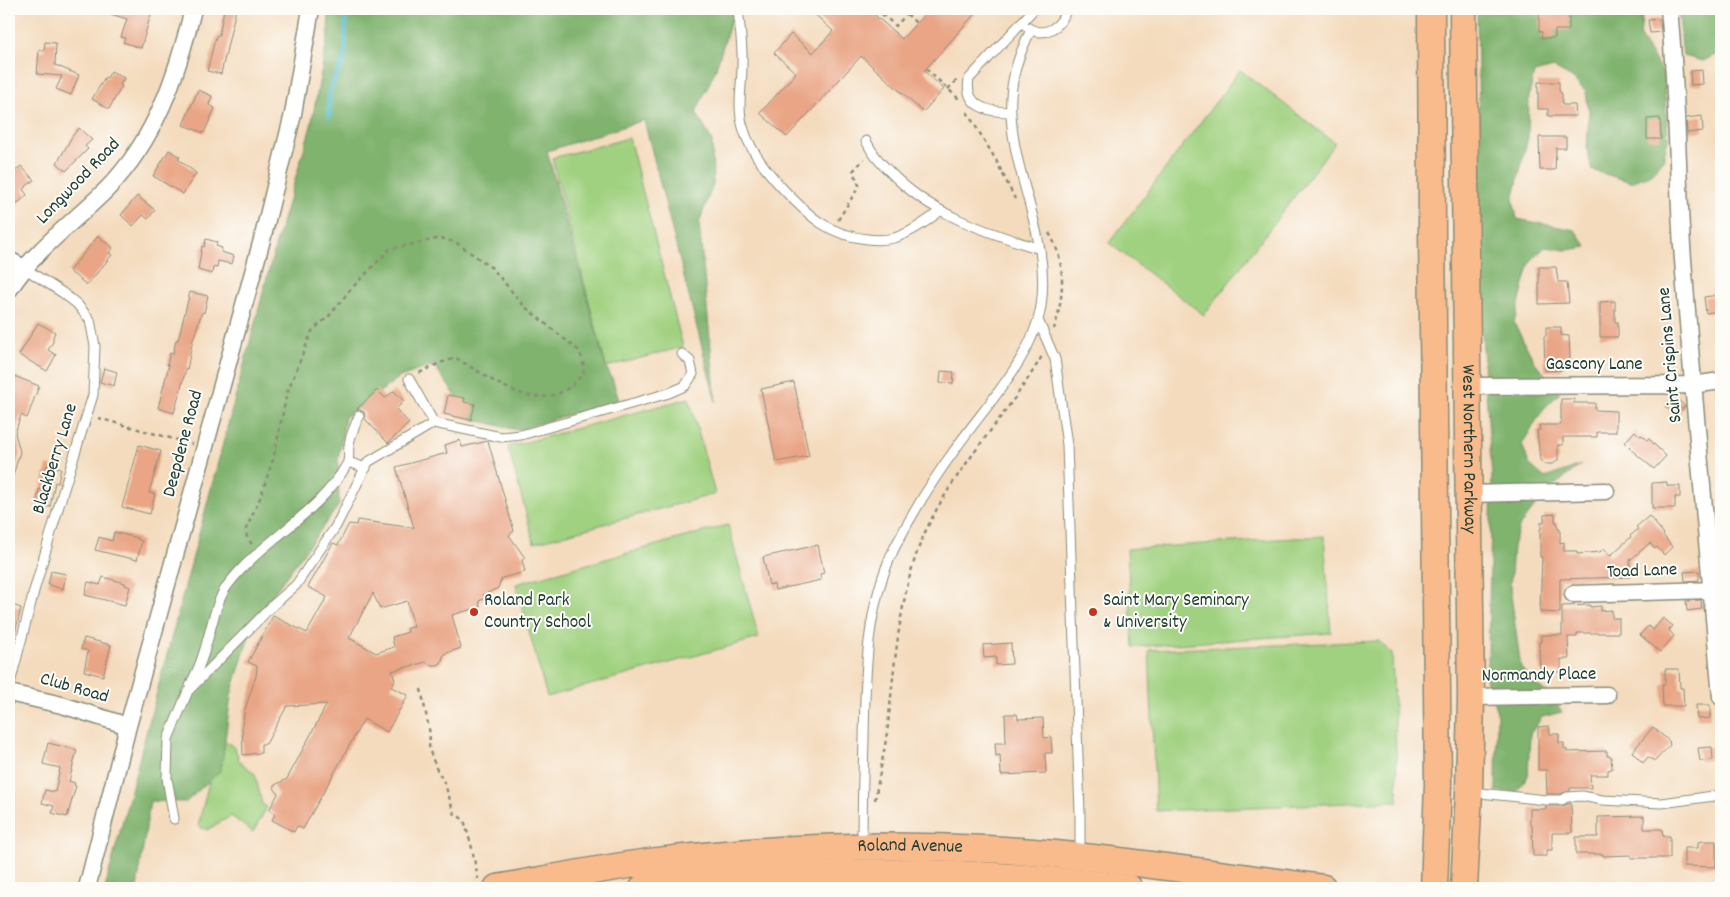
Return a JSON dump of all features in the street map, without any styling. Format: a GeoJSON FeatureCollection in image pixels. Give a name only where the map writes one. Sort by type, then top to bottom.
{"type":"FeatureCollection","features":[{"type":"Feature","properties":{"kind":"main road","name":"West Northern Parkway"},"geometry":{"type":"LineString","coordinates":[[1431,9],[1438,784],[1434,888]]}},
{"type":"Feature","properties":{"kind":"main road","name":"West Northern Parkway"},"geometry":{"type":"LineString","coordinates":[[1463,9],[1470,697],[1469,792],[1464,888]]}},
{"type":"Feature","properties":{"kind":"main road","name":"Roland Avenue"},"geometry":{"type":"LineString","coordinates":[[488,884],[777,876],[863,859],[976,874],[1079,869],[1323,888]]}},
{"type":"Feature","properties":{"kind":"main road","name":"Roland Avenue"},"geometry":{"type":"LineString","coordinates":[[1079,869],[1129,888]]}},
{"type":"Feature","properties":{"kind":"street","name":"Longwood Road"},"geometry":{"type":"LineString","coordinates":[[9,290],[24,268],[40,250],[108,187],[146,139],[163,106],[176,72],[193,9]]}},
{"type":"Feature","properties":{"kind":"street","name":"Deepdene Road"},"geometry":{"type":"LineString","coordinates":[[87,888],[128,726],[263,236],[293,114],[311,9]]}},
{"type":"Feature","properties":{"kind":"street","name":"Saint Crispins Lane"},"geometry":{"type":"LineString","coordinates":[[1670,9],[1679,197],[1692,385],[1721,698]]}},
{"type":"Feature","properties":{"kind":"street"},"geometry":{"type":"LineString","coordinates":[[9,260],[24,268]]}},
{"type":"Feature","properties":{"kind":"street","name":"Gascony Lane"},"geometry":{"type":"LineString","coordinates":[[1467,386],[1692,385],[1721,381]]}},
{"type":"Feature","properties":{"kind":"street"},"geometry":{"type":"LineString","coordinates":[[1468,494],[1606,491]]}},
{"type":"Feature","properties":{"kind":"street","name":"Toad Lane"},"geometry":{"type":"LineString","coordinates":[[1573,594],[1712,590]]}},
{"type":"Feature","properties":{"kind":"street","name":"Club Road"},"geometry":{"type":"LineString","coordinates":[[9,693],[62,705],[128,726]]}},
{"type":"Feature","properties":{"kind":"street","name":"Normandy Place"},"geometry":{"type":"LineString","coordinates":[[1470,697],[1607,695]]}},
{"type":"Feature","properties":{"kind":"lane"},"geometry":{"type":"LineString","coordinates":[[738,9],[742,63],[741,114],[743,126],[755,153],[764,166],[796,202],[811,216],[841,234],[878,240],[894,238],[906,233],[940,211]]}},
{"type":"Feature","properties":{"kind":"lane"},"geometry":{"type":"LineString","coordinates":[[1011,112],[994,111],[981,107],[974,102],[969,96],[969,79],[1034,9]]}},
{"type":"Feature","properties":{"kind":"lane"},"geometry":{"type":"LineString","coordinates":[[1021,23],[1030,30],[1046,32],[1054,29],[1064,17],[1066,9]]}},
{"type":"Feature","properties":{"kind":"lane"},"geometry":{"type":"LineString","coordinates":[[863,859],[866,663],[880,585],[894,549],[911,517],[954,450],[1023,355],[1038,320],[1041,306],[1042,276],[1040,249],[1016,148],[1011,112],[1018,61],[1030,30]]}},
{"type":"Feature","properties":{"kind":"lane"},"geometry":{"type":"LineString","coordinates":[[866,141],[875,157],[892,175],[940,211],[985,230],[1040,249]]}},
{"type":"Feature","properties":{"kind":"lane","name":"Blackberry Lane"},"geometry":{"type":"LineString","coordinates":[[9,687],[44,555],[93,395],[94,375],[95,346],[90,320],[77,304],[24,268]]}},
{"type":"Feature","properties":{"kind":"lane"},"geometry":{"type":"LineString","coordinates":[[1038,320],[1055,359],[1067,445],[1080,813],[1079,869]]}},
{"type":"Feature","properties":{"kind":"lane"},"geometry":{"type":"LineString","coordinates":[[188,691],[272,606],[296,585],[336,526],[368,462],[434,423],[501,437],[521,435],[669,393],[685,386],[693,374],[690,361],[682,354]]}},
{"type":"Feature","properties":{"kind":"lane"},"geometry":{"type":"LineString","coordinates":[[409,379],[434,423]]}},
{"type":"Feature","properties":{"kind":"lane"},"geometry":{"type":"LineString","coordinates":[[174,819],[166,778],[168,739],[202,658],[214,617],[226,588],[248,562],[307,511],[332,485],[348,462],[349,445],[359,416]]}},
{"type":"Feature","properties":{"kind":"lane"},"geometry":{"type":"LineString","coordinates":[[348,462],[366,468]]}},
{"type":"Feature","properties":{"kind":"lane"},"geometry":{"type":"LineString","coordinates":[[1469,792],[1546,800],[1562,800],[1567,797],[1582,796],[1602,800],[1662,803],[1721,795]]}},
{"type":"Feature","properties":{"kind":"path"},"geometry":{"type":"LineString","coordinates":[[874,14],[877,10],[896,26],[911,9]]}},
{"type":"Feature","properties":{"kind":"path"},"geometry":{"type":"LineString","coordinates":[[906,14],[916,23]]}},
{"type":"Feature","properties":{"kind":"path"},"geometry":{"type":"LineString","coordinates":[[926,69],[960,101]]}},
{"type":"Feature","properties":{"kind":"path"},"geometry":{"type":"LineString","coordinates":[[966,110],[996,160],[1015,199]]}},
{"type":"Feature","properties":{"kind":"path"},"geometry":{"type":"LineString","coordinates":[[836,225],[841,213],[858,188],[853,171],[861,161]]}},
{"type":"Feature","properties":{"kind":"path"},"geometry":{"type":"LineString","coordinates":[[1045,228],[1055,242],[1062,265],[1062,295],[1059,315],[1052,335]]}},
{"type":"Feature","properties":{"kind":"path"},"geometry":{"type":"LineString","coordinates":[[260,552],[247,538],[246,529],[261,496],[274,456],[287,393],[312,331],[330,315],[350,290],[390,249],[442,238],[457,243],[492,268],[525,307],[578,350],[584,360],[584,372],[574,386],[556,395],[537,397],[523,395],[505,388],[456,358],[440,363],[409,379]]}},
{"type":"Feature","properties":{"kind":"path"},"geometry":{"type":"LineString","coordinates":[[874,805],[884,753],[900,628],[907,590],[918,548],[928,524],[950,489],[1045,351]]}},
{"type":"Feature","properties":{"kind":"path"},"geometry":{"type":"LineString","coordinates":[[101,418],[193,444]]}},
{"type":"Feature","properties":{"kind":"path"},"geometry":{"type":"LineString","coordinates":[[421,689],[430,734],[429,749],[445,784],[454,813],[464,820],[472,848],[488,884]]}},
{"type":"Feature","properties":{"kind":"green space"},"geometry":{"type":"Polygon","coordinates":[[[329,9],[731,9],[732,18],[715,71],[696,112],[712,141],[713,184],[699,223],[716,402],[644,120],[547,151],[606,367],[612,378],[619,400],[517,430],[472,419],[434,365],[400,377],[345,417],[338,461],[339,505],[254,620],[231,695],[221,770],[186,802],[150,801],[137,888],[105,888],[277,240],[311,126],[328,36],[329,9]]]}},
{"type":"Feature","properties":{"kind":"green space"},"geometry":{"type":"Polygon","coordinates":[[[1477,9],[1646,9],[1642,16],[1640,37],[1663,73],[1668,139],[1663,160],[1650,175],[1631,182],[1592,170],[1587,150],[1589,112],[1586,92],[1572,78],[1554,68],[1534,73],[1529,96],[1528,137],[1513,200],[1517,219],[1575,230],[1587,247],[1567,250],[1545,247],[1530,262],[1514,323],[1534,361],[1560,393],[1544,408],[1522,444],[1529,464],[1545,478],[1581,465],[1547,491],[1520,525],[1513,546],[1510,588],[1521,668],[1534,684],[1551,695],[1562,712],[1542,717],[1530,734],[1528,776],[1516,792],[1496,791],[1497,712],[1485,676],[1488,656],[1492,477],[1477,262],[1476,184],[1479,125],[1477,9]]]}},
{"type":"Feature","properties":{"kind":"green space"},"geometry":{"type":"Polygon","coordinates":[[[1682,9],[1721,9],[1721,52],[1703,61],[1683,56],[1679,16],[1682,9]]]}},
{"type":"Feature","properties":{"kind":"green space"},"geometry":{"type":"Polygon","coordinates":[[[1240,70],[1335,143],[1204,315],[1109,243],[1240,70]]]}},
{"type":"Feature","properties":{"kind":"green space"},"geometry":{"type":"Polygon","coordinates":[[[629,138],[683,347],[606,367],[552,158],[629,138]]]}},
{"type":"Feature","properties":{"kind":"green space"},"geometry":{"type":"Polygon","coordinates":[[[689,398],[715,494],[534,543],[508,447],[689,398]]]}},
{"type":"Feature","properties":{"kind":"green space"},"geometry":{"type":"Polygon","coordinates":[[[728,525],[759,638],[547,697],[516,584],[728,525]]]}},
{"type":"Feature","properties":{"kind":"green space"},"geometry":{"type":"Polygon","coordinates":[[[1324,536],[1331,633],[1133,647],[1127,549],[1324,536]]]}},
{"type":"Feature","properties":{"kind":"green space"},"geometry":{"type":"Polygon","coordinates":[[[1379,641],[1392,654],[1398,801],[1156,811],[1149,650],[1379,641]]]}},
{"type":"Feature","properties":{"kind":"green space"},"geometry":{"type":"Polygon","coordinates":[[[223,740],[236,751],[239,761],[255,774],[262,804],[267,807],[253,832],[231,816],[207,830],[198,826],[210,778],[223,740]]]}},
{"type":"Feature","properties":{"kind":"building"},"geometry":{"type":"Polygon","coordinates":[[[104,9],[133,9],[151,14],[141,48],[123,42],[125,38],[121,37],[127,19],[104,12],[104,9]]]}},
{"type":"Feature","properties":{"kind":"building"},"geometry":{"type":"Polygon","coordinates":[[[224,9],[236,9],[221,74],[207,71],[214,43],[217,35],[219,36],[224,9]]]}},
{"type":"Feature","properties":{"kind":"building"},"geometry":{"type":"Polygon","coordinates":[[[809,9],[868,9],[902,39],[929,9],[979,9],[924,71],[944,89],[923,112],[861,56],[787,137],[760,113],[796,73],[774,53],[791,34],[813,53],[833,31],[809,9]]]}},
{"type":"Feature","properties":{"kind":"building"},"geometry":{"type":"Polygon","coordinates":[[[1539,9],[1569,9],[1569,30],[1555,30],[1555,38],[1541,38],[1542,32],[1539,31],[1539,9]]]}},
{"type":"Feature","properties":{"kind":"building"},"geometry":{"type":"Polygon","coordinates":[[[1660,19],[1661,32],[1650,33],[1648,20],[1660,19]]]}},
{"type":"Feature","properties":{"kind":"building"},"geometry":{"type":"Polygon","coordinates":[[[45,42],[56,43],[55,65],[79,75],[71,95],[56,89],[62,76],[37,74],[39,50],[44,51],[45,42]]]}},
{"type":"Feature","properties":{"kind":"building"},"geometry":{"type":"Polygon","coordinates":[[[1702,70],[1703,84],[1691,85],[1690,71],[1702,70]]]}},
{"type":"Feature","properties":{"kind":"building"},"geometry":{"type":"Polygon","coordinates":[[[111,71],[124,78],[120,85],[122,86],[109,109],[92,99],[105,77],[107,78],[111,71]]]}},
{"type":"Feature","properties":{"kind":"building"},"geometry":{"type":"Polygon","coordinates":[[[1538,82],[1559,82],[1562,105],[1575,105],[1576,116],[1548,116],[1548,109],[1538,109],[1538,82]]]}},
{"type":"Feature","properties":{"kind":"building"},"geometry":{"type":"Polygon","coordinates":[[[198,90],[212,96],[209,105],[215,108],[204,133],[183,125],[198,90]]]}},
{"type":"Feature","properties":{"kind":"building"},"geometry":{"type":"Polygon","coordinates":[[[1702,116],[1703,131],[1687,133],[1686,118],[1702,116]]]}},
{"type":"Feature","properties":{"kind":"building"},"geometry":{"type":"Polygon","coordinates":[[[1660,118],[1661,139],[1647,139],[1647,119],[1660,118]]]}},
{"type":"Feature","properties":{"kind":"building"},"geometry":{"type":"Polygon","coordinates":[[[79,128],[92,140],[85,146],[88,149],[66,171],[57,163],[79,128]]]}},
{"type":"Feature","properties":{"kind":"building"},"geometry":{"type":"Polygon","coordinates":[[[1539,137],[1566,137],[1566,148],[1556,148],[1555,170],[1540,170],[1539,137]]]}},
{"type":"Feature","properties":{"kind":"building"},"geometry":{"type":"Polygon","coordinates":[[[169,150],[180,157],[178,159],[196,173],[183,194],[153,176],[169,150]]]}},
{"type":"Feature","properties":{"kind":"building"},"geometry":{"type":"Polygon","coordinates":[[[21,166],[34,180],[23,189],[27,195],[9,211],[9,177],[21,166]]]}},
{"type":"Feature","properties":{"kind":"building"},"geometry":{"type":"Polygon","coordinates":[[[137,196],[155,210],[148,219],[143,215],[133,226],[121,215],[137,196]]]}},
{"type":"Feature","properties":{"kind":"building"},"geometry":{"type":"Polygon","coordinates":[[[98,236],[113,248],[109,253],[112,255],[87,285],[69,271],[98,236]]]}},
{"type":"Feature","properties":{"kind":"building"},"geometry":{"type":"Polygon","coordinates":[[[206,239],[217,242],[216,246],[222,248],[221,252],[234,256],[232,264],[218,261],[217,268],[213,267],[212,274],[198,270],[202,246],[204,247],[206,239]]]}},
{"type":"Feature","properties":{"kind":"building"},"geometry":{"type":"Polygon","coordinates":[[[1539,267],[1556,267],[1558,282],[1567,282],[1569,303],[1539,304],[1539,267]]]}},
{"type":"Feature","properties":{"kind":"building"},"geometry":{"type":"Polygon","coordinates":[[[190,292],[208,296],[204,313],[202,312],[192,343],[187,370],[174,413],[158,408],[169,365],[167,365],[170,353],[173,354],[176,340],[178,340],[190,292]]]}},
{"type":"Feature","properties":{"kind":"building"},"geometry":{"type":"Polygon","coordinates":[[[1719,295],[1721,311],[1706,313],[1704,297],[1719,295]]]}},
{"type":"Feature","properties":{"kind":"building"},"geometry":{"type":"Polygon","coordinates":[[[1615,301],[1615,322],[1618,322],[1618,337],[1600,337],[1600,302],[1615,301]]]}},
{"type":"Feature","properties":{"kind":"building"},"geometry":{"type":"Polygon","coordinates":[[[38,323],[55,332],[53,342],[48,350],[56,355],[47,371],[19,355],[38,323]]]}},
{"type":"Feature","properties":{"kind":"building"},"geometry":{"type":"Polygon","coordinates":[[[1546,327],[1561,327],[1561,335],[1569,336],[1570,361],[1562,362],[1562,370],[1545,371],[1544,336],[1546,336],[1546,327]]]}},
{"type":"Feature","properties":{"kind":"building"},"geometry":{"type":"Polygon","coordinates":[[[104,368],[117,372],[114,386],[100,382],[104,368]]]}},
{"type":"Feature","properties":{"kind":"building"},"geometry":{"type":"Polygon","coordinates":[[[941,371],[954,372],[953,384],[940,383],[941,371]]]}},
{"type":"Feature","properties":{"kind":"building"},"geometry":{"type":"Polygon","coordinates":[[[12,375],[39,386],[27,418],[21,415],[15,433],[20,452],[12,479],[9,478],[9,383],[12,375]]]}},
{"type":"Feature","properties":{"kind":"building"},"geometry":{"type":"Polygon","coordinates":[[[794,382],[809,456],[776,462],[761,389],[794,382]]]}},
{"type":"Feature","properties":{"kind":"building"},"geometry":{"type":"Polygon","coordinates":[[[377,390],[385,398],[394,391],[404,401],[396,409],[409,423],[388,443],[365,419],[364,412],[357,409],[377,390]]]}},
{"type":"Feature","properties":{"kind":"building"},"geometry":{"type":"Polygon","coordinates":[[[448,395],[465,398],[464,402],[475,404],[471,420],[444,414],[448,395]]]}},
{"type":"Feature","properties":{"kind":"building"},"geometry":{"type":"Polygon","coordinates":[[[1674,396],[1685,406],[1676,416],[1665,406],[1674,396]]]}},
{"type":"Feature","properties":{"kind":"building"},"geometry":{"type":"Polygon","coordinates":[[[1561,399],[1574,399],[1574,403],[1595,403],[1595,410],[1616,411],[1616,432],[1597,432],[1597,437],[1563,437],[1563,445],[1558,445],[1558,460],[1553,464],[1544,464],[1540,460],[1537,430],[1540,430],[1539,425],[1561,425],[1561,399]]]}},
{"type":"Feature","properties":{"kind":"building"},"geometry":{"type":"Polygon","coordinates":[[[1635,431],[1647,440],[1649,439],[1666,456],[1654,469],[1629,448],[1625,442],[1635,431]]]}},
{"type":"Feature","properties":{"kind":"building"},"geometry":{"type":"Polygon","coordinates":[[[460,440],[462,447],[488,441],[514,531],[509,535],[525,558],[522,560],[525,572],[502,578],[498,588],[483,595],[485,598],[479,601],[480,607],[452,615],[461,648],[444,654],[441,663],[431,665],[426,662],[392,671],[395,680],[391,687],[408,695],[387,732],[364,719],[303,829],[297,826],[294,832],[272,820],[275,814],[269,810],[278,794],[273,786],[287,779],[327,704],[287,706],[266,744],[261,744],[261,753],[243,755],[242,726],[257,666],[248,662],[273,616],[307,633],[327,597],[308,587],[333,543],[338,545],[349,524],[356,525],[357,520],[414,528],[396,467],[447,453],[445,445],[460,440]],[[373,593],[349,638],[376,653],[394,647],[392,637],[408,632],[407,628],[414,627],[407,601],[380,609],[373,593]]]}},
{"type":"Feature","properties":{"kind":"building"},"geometry":{"type":"Polygon","coordinates":[[[139,445],[161,451],[149,493],[155,494],[150,514],[122,507],[139,445]]]}},
{"type":"Feature","properties":{"kind":"building"},"geometry":{"type":"Polygon","coordinates":[[[47,465],[61,468],[58,483],[55,482],[50,507],[36,504],[47,465]]]}},
{"type":"Feature","properties":{"kind":"building"},"geometry":{"type":"Polygon","coordinates":[[[1667,482],[1667,486],[1680,486],[1680,497],[1675,497],[1675,508],[1652,508],[1652,483],[1667,482]]]}},
{"type":"Feature","properties":{"kind":"building"},"geometry":{"type":"Polygon","coordinates":[[[1555,514],[1555,522],[1557,522],[1558,529],[1560,529],[1560,543],[1564,542],[1564,551],[1577,551],[1577,554],[1600,552],[1604,548],[1610,556],[1631,537],[1638,529],[1636,527],[1649,516],[1672,547],[1664,555],[1657,547],[1655,549],[1650,543],[1630,560],[1630,577],[1560,579],[1560,613],[1540,612],[1541,522],[1544,522],[1544,515],[1555,514]]]}},
{"type":"Feature","properties":{"kind":"building"},"geometry":{"type":"Polygon","coordinates":[[[114,532],[138,538],[138,540],[142,541],[137,560],[95,550],[99,537],[112,541],[114,532]]]}},
{"type":"Feature","properties":{"kind":"building"},"geometry":{"type":"Polygon","coordinates":[[[818,545],[824,573],[820,574],[821,580],[775,590],[774,584],[769,585],[763,557],[818,545]]]}},
{"type":"Feature","properties":{"kind":"building"},"geometry":{"type":"Polygon","coordinates":[[[51,571],[66,574],[63,589],[48,585],[51,571]]]}},
{"type":"Feature","properties":{"kind":"building"},"geometry":{"type":"Polygon","coordinates":[[[1699,571],[1699,580],[1685,581],[1684,572],[1699,571]]]}},
{"type":"Feature","properties":{"kind":"building"},"geometry":{"type":"Polygon","coordinates":[[[103,577],[125,583],[125,585],[130,587],[125,605],[85,595],[88,582],[100,585],[103,577]]]}},
{"type":"Feature","properties":{"kind":"building"},"geometry":{"type":"Polygon","coordinates":[[[1701,600],[1702,609],[1687,611],[1686,601],[1701,600]]]}},
{"type":"Feature","properties":{"kind":"building"},"geometry":{"type":"Polygon","coordinates":[[[9,604],[21,608],[13,642],[9,641],[9,604]]]}},
{"type":"Feature","properties":{"kind":"building"},"geometry":{"type":"Polygon","coordinates":[[[1590,605],[1590,607],[1601,606],[1601,611],[1612,610],[1612,618],[1619,618],[1619,633],[1577,633],[1577,637],[1568,637],[1569,659],[1561,659],[1561,672],[1540,671],[1539,642],[1541,642],[1541,635],[1562,635],[1562,606],[1590,605]]]}},
{"type":"Feature","properties":{"kind":"building"},"geometry":{"type":"Polygon","coordinates":[[[1663,618],[1673,626],[1669,630],[1674,636],[1660,652],[1640,635],[1648,626],[1653,630],[1663,618]]]}},
{"type":"Feature","properties":{"kind":"building"},"geometry":{"type":"Polygon","coordinates":[[[84,638],[111,645],[103,676],[84,671],[88,651],[81,649],[84,638]]]}},
{"type":"Feature","properties":{"kind":"building"},"geometry":{"type":"Polygon","coordinates":[[[1011,643],[1012,664],[996,665],[996,657],[984,658],[983,645],[1011,643]]]}},
{"type":"Feature","properties":{"kind":"building"},"geometry":{"type":"Polygon","coordinates":[[[1665,669],[1679,669],[1680,688],[1683,688],[1684,706],[1663,706],[1662,684],[1665,684],[1665,669]]]}},
{"type":"Feature","properties":{"kind":"building"},"geometry":{"type":"Polygon","coordinates":[[[1696,705],[1710,705],[1710,718],[1697,719],[1696,705]]]}},
{"type":"Feature","properties":{"kind":"building"},"geometry":{"type":"Polygon","coordinates":[[[1005,714],[1017,714],[1018,719],[1043,718],[1044,738],[1051,737],[1052,753],[1045,753],[1046,773],[1001,775],[1000,755],[996,756],[995,743],[1006,743],[1005,714]]]}},
{"type":"Feature","properties":{"kind":"building"},"geometry":{"type":"Polygon","coordinates":[[[1549,726],[1550,734],[1559,734],[1559,743],[1564,743],[1564,749],[1567,749],[1567,752],[1607,751],[1607,756],[1611,756],[1612,769],[1608,770],[1608,775],[1590,775],[1591,788],[1570,788],[1570,791],[1560,794],[1547,794],[1546,770],[1538,770],[1538,727],[1549,726]]]}},
{"type":"Feature","properties":{"kind":"building"},"geometry":{"type":"Polygon","coordinates":[[[1653,727],[1670,742],[1670,745],[1655,761],[1648,757],[1643,763],[1632,752],[1653,727]]]}},
{"type":"Feature","properties":{"kind":"building"},"geometry":{"type":"Polygon","coordinates":[[[48,743],[77,750],[69,781],[75,783],[74,785],[76,786],[67,817],[52,813],[54,806],[42,803],[45,790],[55,792],[60,768],[43,764],[48,743]]]}},
{"type":"Feature","properties":{"kind":"building"},"geometry":{"type":"Polygon","coordinates":[[[1712,747],[1713,760],[1700,761],[1698,748],[1712,747]]]}},
{"type":"Feature","properties":{"kind":"building"},"geometry":{"type":"Polygon","coordinates":[[[1571,803],[1572,833],[1552,833],[1552,850],[1547,850],[1547,856],[1533,856],[1530,809],[1546,809],[1546,806],[1562,806],[1571,803]]]}},
{"type":"Feature","properties":{"kind":"building"},"geometry":{"type":"Polygon","coordinates":[[[1644,816],[1644,829],[1662,829],[1663,836],[1670,836],[1670,858],[1631,858],[1631,855],[1603,856],[1603,854],[1576,854],[1576,837],[1598,837],[1598,817],[1644,816]]]}},
{"type":"Feature","properties":{"kind":"building"},"geometry":{"type":"Polygon","coordinates":[[[1716,841],[1716,867],[1684,866],[1684,848],[1698,848],[1698,842],[1716,841]]]}},
{"type":"Feature","properties":{"kind":"waterway"},"geometry":{"type":"LineString","coordinates":[[329,117],[329,92],[345,58],[346,9]]}},
{"type":"Feature","properties":{"kind":"place","name":"Roland Park Country School"},"geometry":{"type":"Point","coordinates":[474,612]}},
{"type":"Feature","properties":{"kind":"place","name":"Saint Mary Seminary & University"},"geometry":{"type":"Point","coordinates":[1093,612]}}]}
